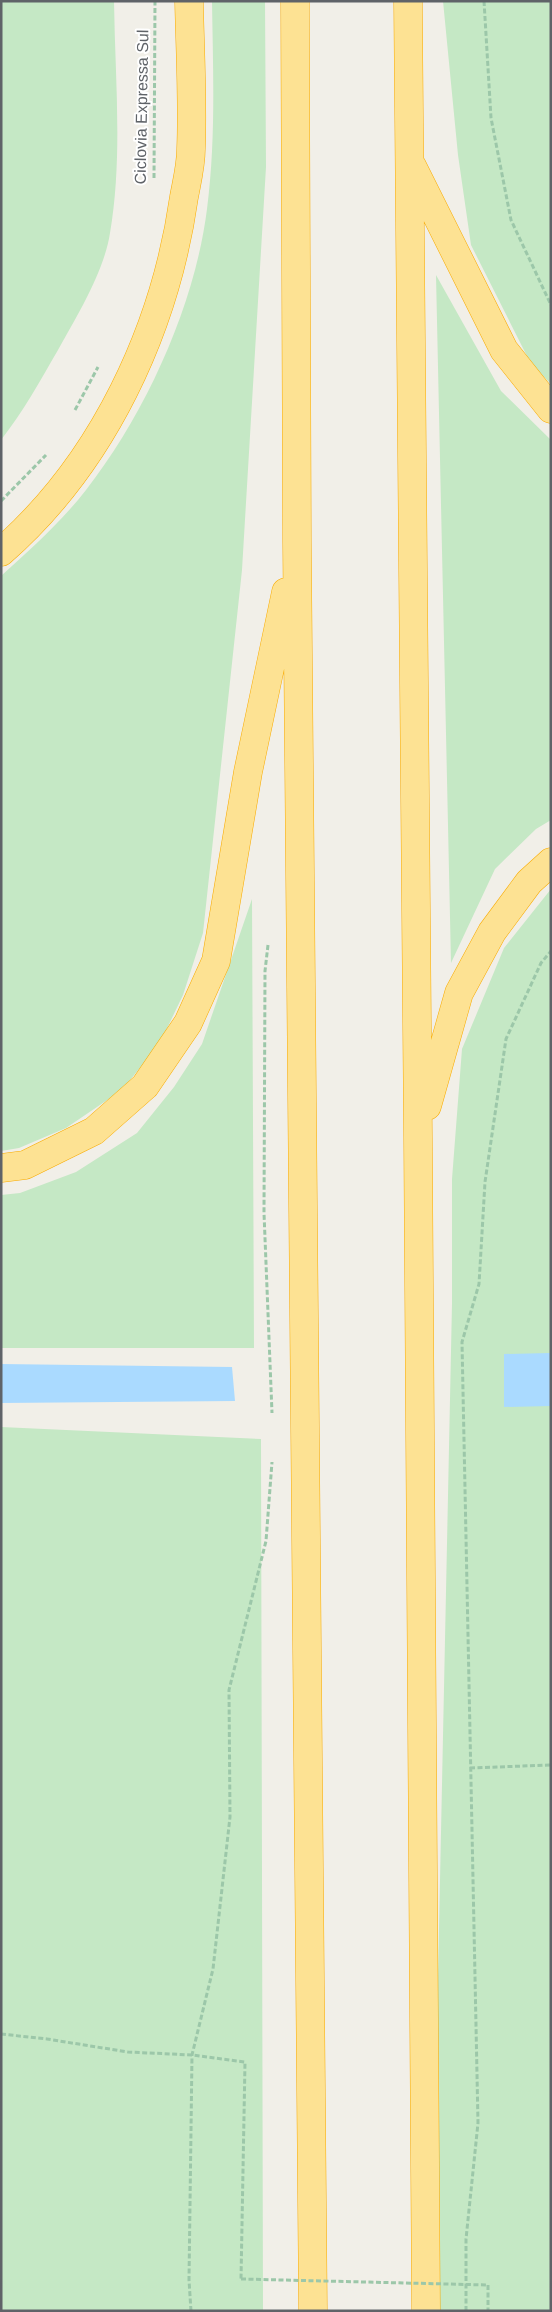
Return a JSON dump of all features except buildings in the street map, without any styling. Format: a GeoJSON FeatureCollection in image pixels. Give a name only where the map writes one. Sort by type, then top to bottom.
{"type":"FeatureCollection","features":[{"type":"Feature","properties":{"kind":"highway"},"geometry":{"type":"LineString","coordinates":[[1,552],[19,536],[76,470],[120,400],[157,313],[180,229],[191,150],[189,1]]}},
{"type":"Feature","properties":{"kind":"highway"},"geometry":{"type":"LineString","coordinates":[[295,1],[297,542],[313,2311]]}},
{"type":"Feature","properties":{"kind":"highway"},"geometry":{"type":"LineString","coordinates":[[408,1],[426,2311]]}},
{"type":"Feature","properties":{"kind":"highway"},"geometry":{"type":"LineString","coordinates":[[410,161],[504,350],[551,409]]}},
{"type":"Feature","properties":{"kind":"highway"},"geometry":{"type":"LineString","coordinates":[[1,1168],[25,1165],[94,1131],[145,1086],[188,1023],[216,960],[248,772],[297,542]]}},
{"type":"Feature","properties":{"kind":"highway"},"geometry":{"type":"LineString","coordinates":[[418,1137],[459,993],[492,932],[529,882],[551,862]]}},
{"type":"Feature","properties":{"kind":"path","name":"Ciclovia Expressa Sul"},"geometry":{"type":"LineString","coordinates":[[154,180],[155,1]]}},
{"type":"Feature","properties":{"kind":"path"},"geometry":{"type":"LineString","coordinates":[[484,1],[491,118],[511,220],[551,305]]}},
{"type":"Feature","properties":{"kind":"path"},"geometry":{"type":"LineString","coordinates":[[71,418],[99,366]]}},
{"type":"Feature","properties":{"kind":"path"},"geometry":{"type":"LineString","coordinates":[[1,500],[50,451]]}},
{"type":"Feature","properties":{"kind":"path"},"geometry":{"type":"LineString","coordinates":[[268,944],[266,972],[264,1213],[272,1420]]}},
{"type":"Feature","properties":{"kind":"path"},"geometry":{"type":"LineString","coordinates":[[466,2311],[466,2239],[478,2123],[462,1342],[479,1284],[485,1182],[506,1039],[541,963],[551,951]]}},
{"type":"Feature","properties":{"kind":"path"},"geometry":{"type":"LineString","coordinates":[[192,2311],[189,2280],[192,2055],[213,1969],[230,1817],[229,1690],[266,1541],[272,1459]]}},
{"type":"Feature","properties":{"kind":"path"},"geometry":{"type":"LineString","coordinates":[[470,1768],[551,1765]]}},
{"type":"Feature","properties":{"kind":"path"},"geometry":{"type":"LineString","coordinates":[[1,2034],[47,2038],[128,2052],[192,2055],[245,2062],[241,2279],[488,2285],[488,2311]]}},
{"type":"Feature","properties":{"kind":"green space"},"geometry":{"type":"Polygon","coordinates":[[[1,1],[114,1],[117,146],[114,204],[107,248],[102,263],[89,293],[58,350],[38,385],[1,440],[1,1]]]}},
{"type":"Feature","properties":{"kind":"green space"},"geometry":{"type":"Polygon","coordinates":[[[212,1],[265,1],[266,167],[242,570],[203,933],[183,995],[160,1043],[122,1090],[66,1128],[19,1148],[1,1151],[1,576],[56,524],[86,490],[108,460],[129,427],[147,393],[179,320],[201,245],[210,183],[213,105],[212,1]]]}},
{"type":"Feature","properties":{"kind":"green space"},"geometry":{"type":"Polygon","coordinates":[[[443,1],[551,1],[551,384],[531,364],[471,245],[458,155],[443,1]]]}},
{"type":"Feature","properties":{"kind":"green space"},"geometry":{"type":"Polygon","coordinates":[[[436,275],[501,391],[551,440],[551,820],[536,829],[495,869],[451,963],[436,275]]]}},
{"type":"Feature","properties":{"kind":"green space"},"geometry":{"type":"Polygon","coordinates":[[[551,889],[551,2311],[440,2311],[437,2025],[452,1303],[452,1179],[462,1049],[504,948],[551,889]]]}},
{"type":"Feature","properties":{"kind":"green space"},"geometry":{"type":"Polygon","coordinates":[[[252,899],[254,1348],[1,1348],[1,1195],[20,1193],[76,1172],[137,1133],[174,1087],[202,1044],[252,899]]]}},
{"type":"Feature","properties":{"kind":"green space"},"geometry":{"type":"Polygon","coordinates":[[[1,1427],[261,1439],[263,2311],[1,2311],[1,1427]]]}},
{"type":"Feature","properties":{"kind":"water"},"geometry":{"type":"Polygon","coordinates":[[[551,1353],[551,1406],[504,1407],[504,1354],[551,1353]]]}},
{"type":"Feature","properties":{"kind":"water"},"geometry":{"type":"Polygon","coordinates":[[[1,1364],[232,1367],[235,1401],[1,1403],[1,1364]]]}}]}
